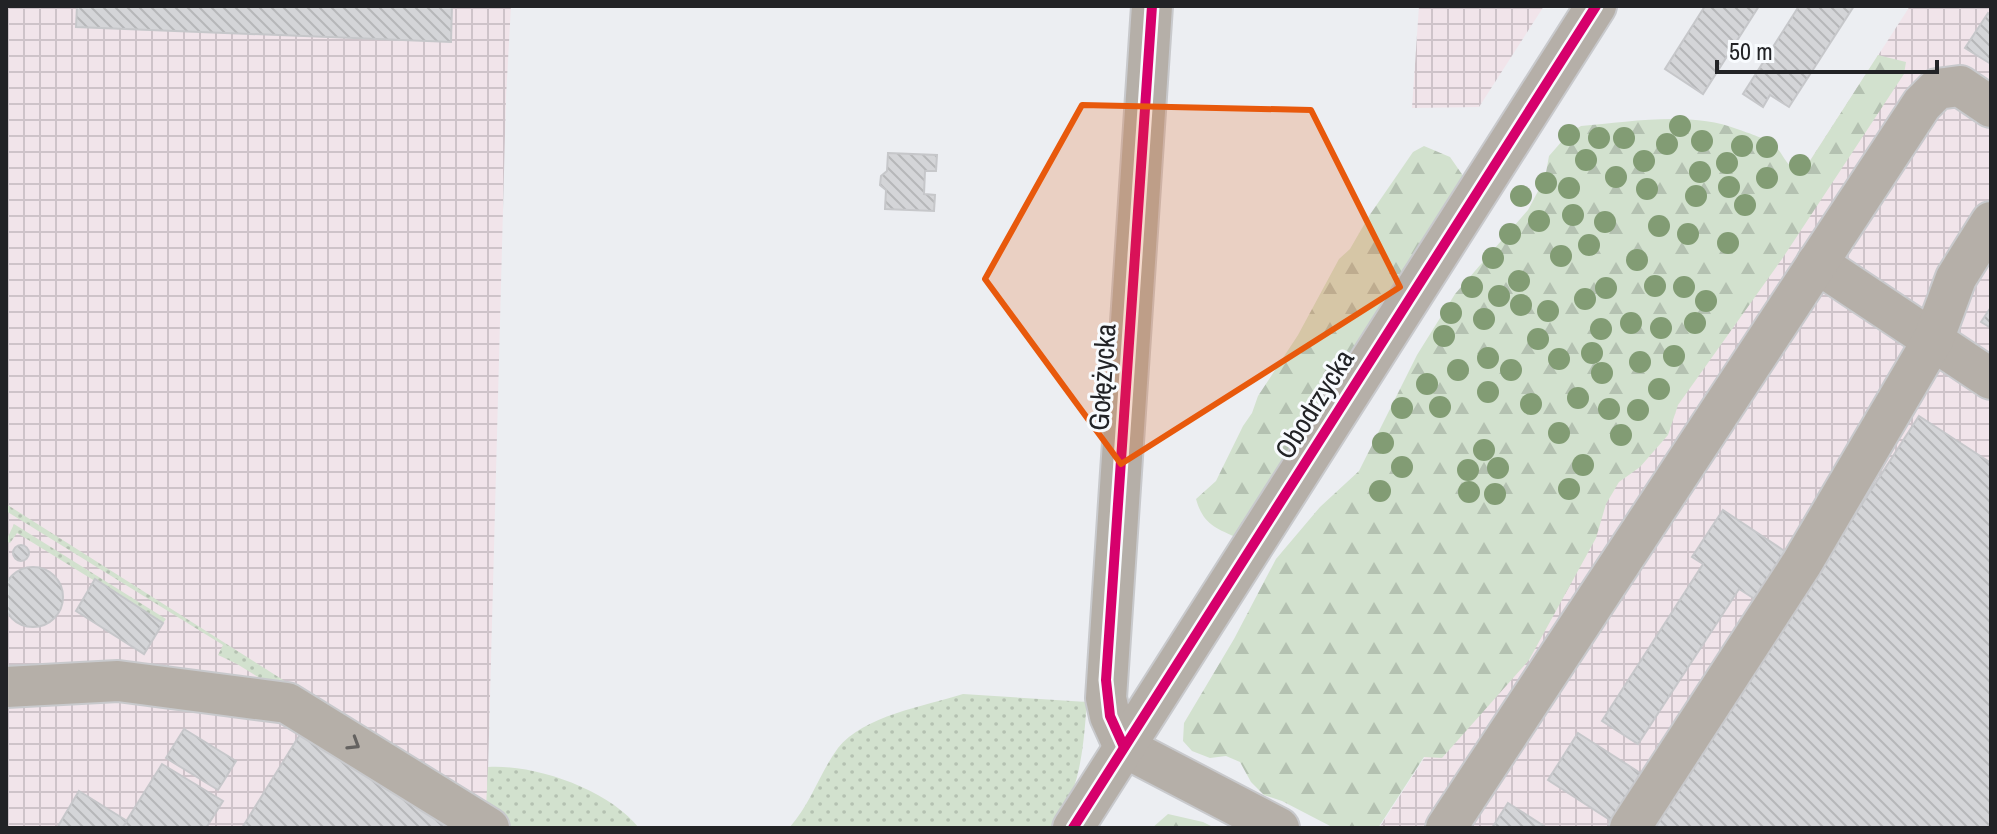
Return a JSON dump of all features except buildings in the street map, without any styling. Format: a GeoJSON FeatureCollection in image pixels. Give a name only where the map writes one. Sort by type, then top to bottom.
{"type":"FeatureCollection","features":[{"type":"Feature","properties":{"kind":"street","name":"Gołężycka"},"geometry":{"type":"LineString","coordinates":[[1124,747],[1110,716],[1106,680],[1152,6]]}},
{"type":"Feature","properties":{"kind":"street","name":"Obodrzycka"},"geometry":{"type":"LineString","coordinates":[[1073,828],[1596,6]]}},
{"type":"Feature","properties":{"kind":"street"},"geometry":{"type":"LineString","coordinates":[[1446,828],[1922,104],[1937,89],[1960,86],[1991,107]]}},
{"type":"Feature","properties":{"kind":"street"},"geometry":{"type":"LineString","coordinates":[[1630,828],[1802,563],[1933,340],[1956,278],[1991,222]]}},
{"type":"Feature","properties":{"kind":"street"},"geometry":{"type":"LineString","coordinates":[[1817,263],[1991,379]]}},
{"type":"Feature","properties":{"kind":"street"},"geometry":{"type":"LineString","coordinates":[[6,687],[118,681],[287,703],[489,828]]}},
{"type":"Feature","properties":{"kind":"street"},"geometry":{"type":"LineString","coordinates":[[1124,747],[1279,828]]}},
{"type":"Feature","properties":{"kind":"highlighted area"},"geometry":{"type":"Polygon","coordinates":[[[1082,105],[1311,110],[1400,287],[1121,464],[985,279],[1082,105]]]}},
{"type":"Feature","properties":{"kind":"shaded area"},"geometry":{"type":"Polygon","coordinates":[[[6,6],[511,6],[487,810],[515,828],[6,828],[6,6]]]}},
{"type":"Feature","properties":{"kind":"shaded area"},"geometry":{"type":"Polygon","coordinates":[[[1419,6],[1544,6],[1479,107],[1412,108],[1419,6]]]}},
{"type":"Feature","properties":{"kind":"shaded area"},"geometry":{"type":"Polygon","coordinates":[[[1910,6],[1991,6],[1991,828],[1379,828],[1910,6]]]}},
{"type":"Feature","properties":{"kind":"green space"},"geometry":{"type":"Polygon","coordinates":[[[1878,55],[1906,62],[1904,74],[1782,259],[1678,405],[1668,435],[1640,467],[1619,482],[1606,504],[1596,538],[1529,660],[1442,758],[1424,757],[1378,828],[1334,828],[1264,795],[1251,782],[1240,762],[1226,756],[1210,758],[1192,751],[1183,741],[1184,723],[1234,639],[1276,559],[1320,507],[1359,471],[1417,355],[1455,294],[1528,210],[1545,178],[1549,156],[1569,133],[1581,126],[1619,122],[1700,120],[1764,139],[1777,148],[1790,165],[1804,170],[1878,55]]]}},
{"type":"Feature","properties":{"kind":"green space"},"geometry":{"type":"Polygon","coordinates":[[[1424,146],[1450,157],[1466,180],[1238,538],[1223,531],[1206,520],[1196,499],[1216,481],[1258,396],[1298,335],[1339,259],[1350,249],[1413,152],[1424,146]]]}},
{"type":"Feature","properties":{"kind":"green space"},"geometry":{"type":"Polygon","coordinates":[[[6,504],[486,809],[488,767],[507,767],[549,775],[591,791],[626,814],[639,828],[504,828],[218,655],[223,645],[6,511],[6,504]]]}},
{"type":"Feature","properties":{"kind":"green space"},"geometry":{"type":"Polygon","coordinates":[[[14,524],[166,619],[163,623],[17,533],[10,543],[6,541],[14,524]]]}},
{"type":"Feature","properties":{"kind":"green space"},"geometry":{"type":"Polygon","coordinates":[[[963,694],[1087,702],[1082,752],[1075,782],[1055,828],[789,828],[804,808],[831,758],[849,737],[879,720],[963,694]]]}},
{"type":"Feature","properties":{"kind":"green space"},"geometry":{"type":"Polygon","coordinates":[[[1168,814],[1203,822],[1215,828],[1152,828],[1168,814]]]}},
{"type":"Feature","properties":{"kind":"cycle path"},"geometry":{"type":"LineString","coordinates":[[1124,747],[1110,716],[1106,680],[1152,6]]}},
{"type":"Feature","properties":{"kind":"cycle path"},"geometry":{"type":"LineString","coordinates":[[1073,828],[1596,6]]}}]}
